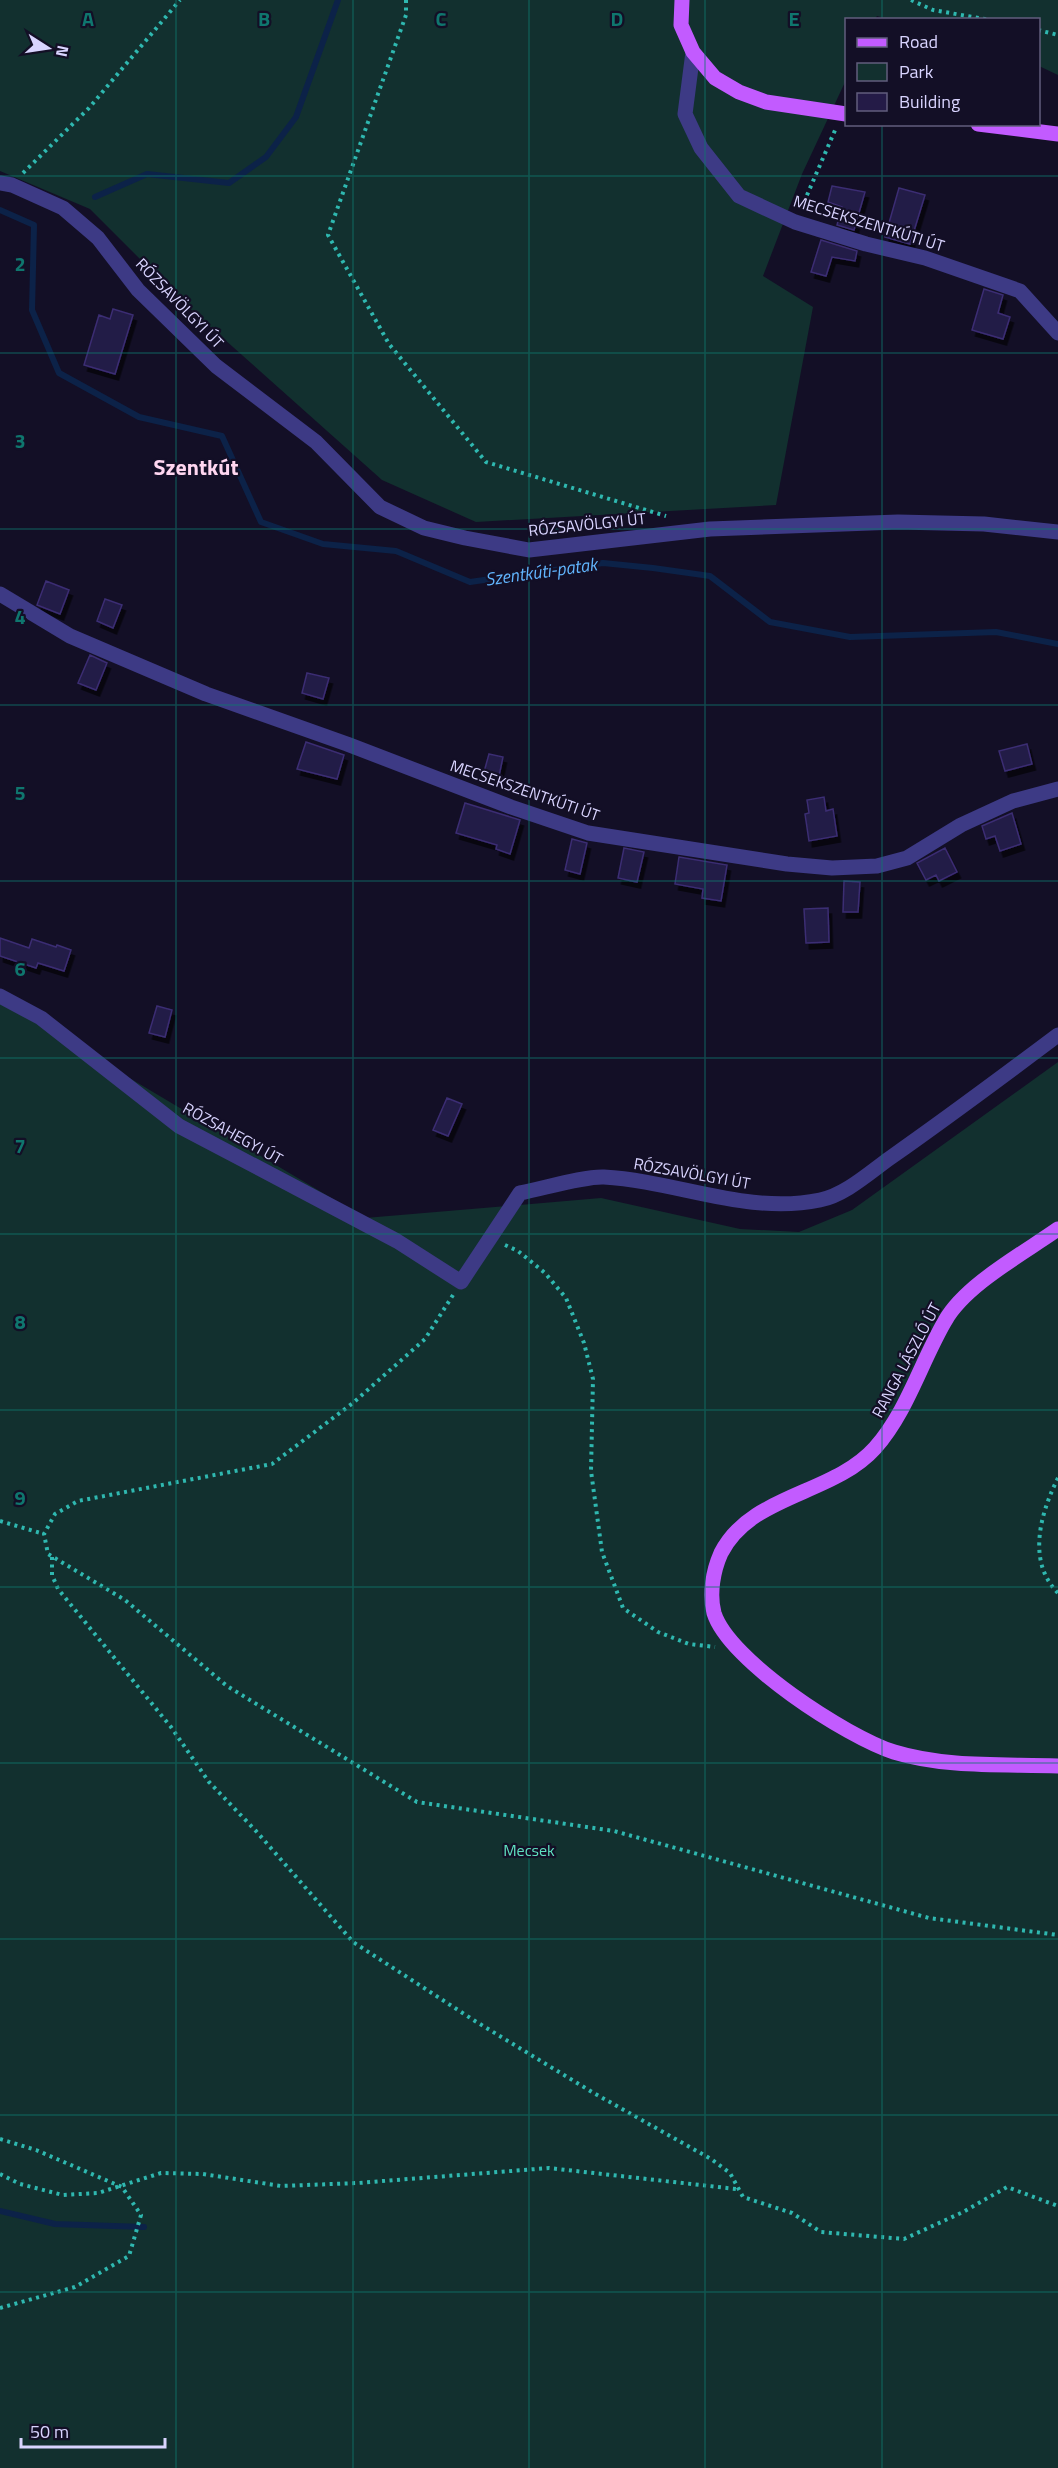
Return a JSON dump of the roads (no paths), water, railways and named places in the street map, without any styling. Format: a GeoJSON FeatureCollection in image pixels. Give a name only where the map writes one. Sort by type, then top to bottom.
{"type":"FeatureCollection","features":[{"type":"Feature","properties":{"kind":"main road"},"geometry":{"type":"LineString","coordinates":[[682,0],[681,25],[693,52],[715,78],[739,92],[766,102],[842,120]]}},
{"type":"Feature","properties":{"kind":"main road"},"geometry":{"type":"LineString","coordinates":[[994,126],[1058,134]]}},
{"type":"Feature","properties":{"kind":"main road","name":"RANGA LÁSZLÓ ÚT"},"geometry":{"type":"LineString","coordinates":[[1058,1229],[959,1302],[945,1320],[891,1428],[874,1450],[836,1478],[757,1515],[739,1531],[722,1551],[714,1572],[711,1597],[715,1615],[740,1651],[761,1671],[801,1701],[862,1737],[893,1752],[934,1760],[1058,1766]]}},
{"type":"Feature","properties":{"kind":"street","name":"MECSEKSZENTKÚTI ÚT"},"geometry":{"type":"LineString","coordinates":[[693,52],[685,114],[701,148],[740,196],[795,222],[867,244],[925,258],[1020,291],[1058,333]]}},
{"type":"Feature","properties":{"kind":"street","name":"RÓZSAVÖLGYI ÚT"},"geometry":{"type":"LineString","coordinates":[[6,184],[63,208],[98,238],[138,290],[216,366],[316,442],[380,507],[424,528],[529,550],[710,529],[898,522],[984,524],[1058,532]]}},
{"type":"Feature","properties":{"kind":"street","name":"MECSEKSZENTKÚTI ÚT"},"geometry":{"type":"LineString","coordinates":[[0,594],[70,636],[206,694],[347,744],[511,807],[588,833],[787,864],[832,868],[877,866],[907,858],[961,825],[1013,801],[1058,789]]}},
{"type":"Feature","properties":{"kind":"street","name":"RÓZSAHEGYI ÚT"},"geometry":{"type":"LineString","coordinates":[[0,996],[41,1018],[179,1126],[397,1241],[461,1282]]}},
{"type":"Feature","properties":{"kind":"street","name":"RÓZSAVÖLGYI ÚT"},"geometry":{"type":"LineString","coordinates":[[461,1282],[520,1193],[602,1177],[656,1184],[745,1203],[795,1203],[822,1200],[844,1190],[944,1120],[1058,1035]]}},
{"type":"Feature","properties":{"kind":"waterway"},"geometry":{"type":"LineString","coordinates":[[95,197],[147,174],[229,183],[266,157],[296,117],[338,0]]}},
{"type":"Feature","properties":{"kind":"waterway","name":"Szentkúti-patak"},"geometry":{"type":"LineString","coordinates":[[0,210],[34,225],[32,310],[59,373],[139,417],[222,436],[261,522],[323,544],[396,551],[470,582],[603,563],[653,568],[710,576],[770,622],[850,637],[996,632],[1058,644]]}},
{"type":"Feature","properties":{"kind":"waterway"},"geometry":{"type":"LineString","coordinates":[[0,2211],[55,2224],[144,2227]]}},
{"type":"Feature","properties":{"kind":"district","name":"Szentkút"},"geometry":{"type":"Point","coordinates":[196,467]}},
{"type":"Feature","properties":{"kind":"park label","name":"Mecsek"},"geometry":{"type":"Point","coordinates":[529,1850]}}]}
